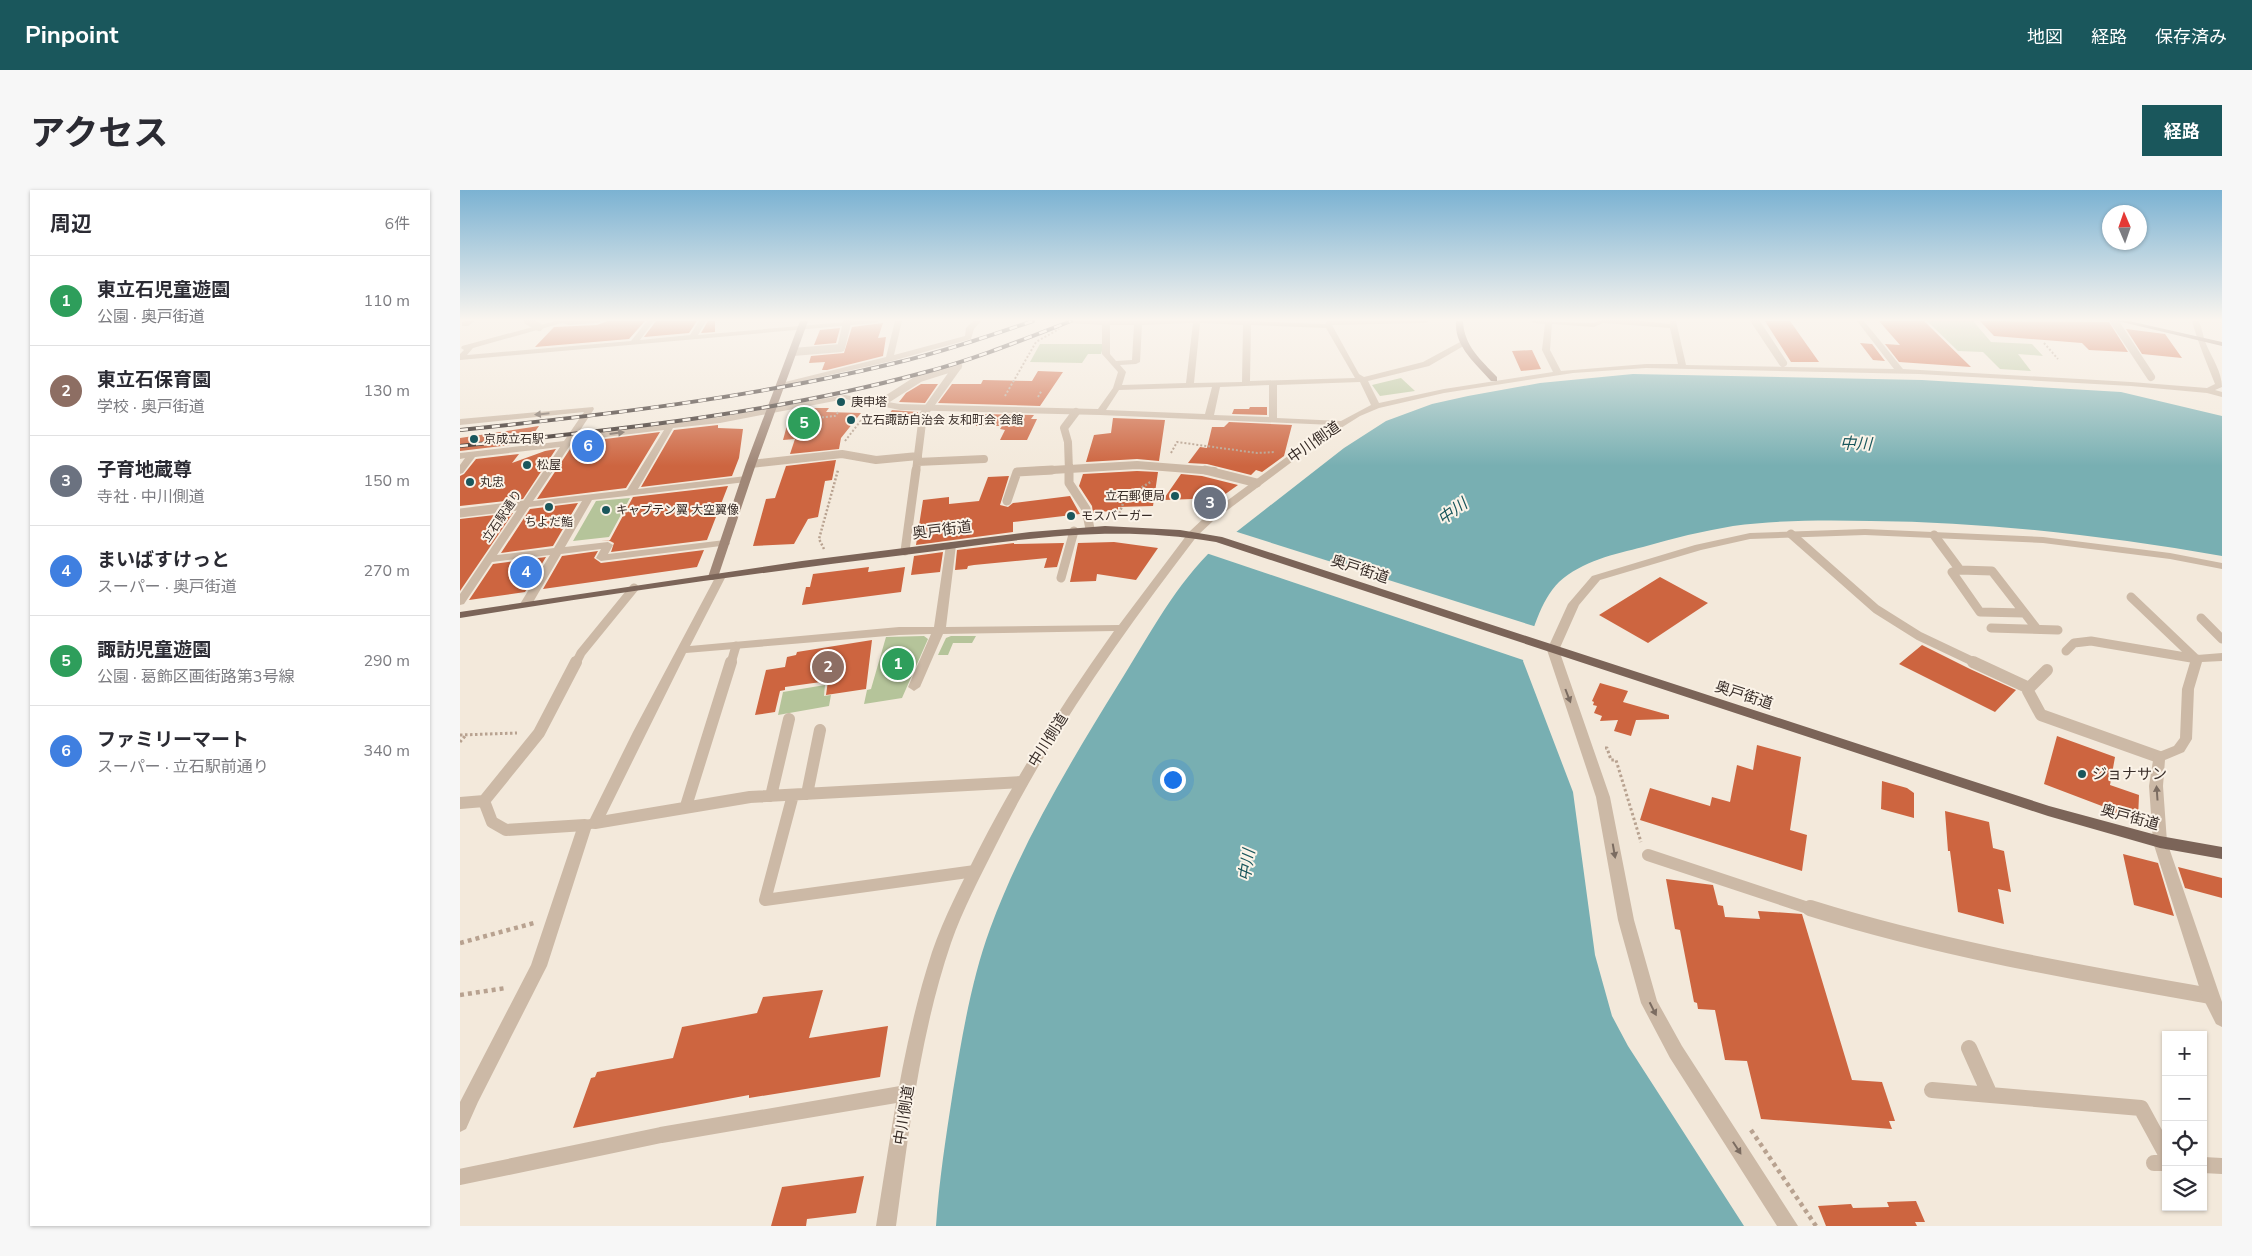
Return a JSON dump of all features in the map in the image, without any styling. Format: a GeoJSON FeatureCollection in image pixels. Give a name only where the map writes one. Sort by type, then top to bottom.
{"type":"FeatureCollection","features":[{"type":"Feature","properties":{"kind":"main road","name":"奥戸街道"},"geometry":{"type":"LineString","coordinates":[[460,615],[717,576],[1090,529],[1140,528],[1193,534],[1218,540],[2048,811],[2160,842],[2222,853]]}},
{"type":"Feature","properties":{"kind":"street"},"geometry":{"type":"LineString","coordinates":[[460,1123],[471,1097],[530,985],[590,824],[683,650],[717,576],[725,543],[751,464],[786,369]]}},
{"type":"Feature","properties":{"kind":"street"},"geometry":{"type":"LineString","coordinates":[[781,384],[844,369]]}},
{"type":"Feature","properties":{"kind":"street"},"geometry":{"type":"LineString","coordinates":[[1100,412],[1117,388],[1122,372],[1120,369]]}},
{"type":"Feature","properties":{"kind":"street"},"geometry":{"type":"LineString","coordinates":[[1190,386],[1192,369]]}},
{"type":"Feature","properties":{"kind":"street"},"geometry":{"type":"LineString","coordinates":[[1246,369],[1246,386]]}},
{"type":"Feature","properties":{"kind":"street"},"geometry":{"type":"LineString","coordinates":[[1353,369],[1356,375],[1363,380],[1376,406]]}},
{"type":"Feature","properties":{"kind":"street"},"geometry":{"type":"LineString","coordinates":[[1117,388],[1246,386],[1363,380],[1405,369]]}},
{"type":"Feature","properties":{"kind":"street"},"geometry":{"type":"LineString","coordinates":[[1486,369],[1496,381]]}},
{"type":"Feature","properties":{"kind":"street"},"geometry":{"type":"LineString","coordinates":[[1556,369],[1558,373]]}},
{"type":"Feature","properties":{"kind":"street","name":"中川側道"},"geometry":{"type":"LineString","coordinates":[[886,1226],[918,1031],[934,970],[960,900],[1022,782],[1068,708],[1193,534],[1257,483],[1340,423],[1376,406],[1496,381],[1592,369]]}},
{"type":"Feature","properties":{"kind":"street","name":"中川側道"},"geometry":{"type":"LineString","coordinates":[[1811,369],[1900,371],[2106,382],[2208,391],[2222,395]]}},
{"type":"Feature","properties":{"kind":"street"},"geometry":{"type":"LineString","coordinates":[[2208,391],[2218,385],[2213,369]]}},
{"type":"Feature","properties":{"kind":"street"},"geometry":{"type":"LineString","coordinates":[[1273,385],[1273,420]]}},
{"type":"Feature","properties":{"kind":"street"},"geometry":{"type":"LineString","coordinates":[[1209,417],[1216,386]]}},
{"type":"Feature","properties":{"kind":"street"},"geometry":{"type":"LineString","coordinates":[[460,456],[771,412],[845,397],[900,408],[1100,412],[1340,423]]}},
{"type":"Feature","properties":{"kind":"street","name":"立石駅通り"},"geometry":{"type":"LineString","coordinates":[[460,422],[590,409],[460,602]]}},
{"type":"Feature","properties":{"kind":"street"},"geometry":{"type":"LineString","coordinates":[[631,492],[670,427]]}},
{"type":"Feature","properties":{"kind":"street"},"geometry":{"type":"LineString","coordinates":[[460,471],[474,454]]}},
{"type":"Feature","properties":{"kind":"street"},"geometry":{"type":"LineString","coordinates":[[525,505],[746,479]]}},
{"type":"Feature","properties":{"kind":"street"},"geometry":{"type":"LineString","coordinates":[[526,604],[589,498]]}},
{"type":"Feature","properties":{"kind":"street"},"geometry":{"type":"LineString","coordinates":[[1788,1226],[1676,1052],[1649,1003],[1626,920],[1603,797],[1548,648],[1574,604],[1596,578],[1699,547],[1750,536],[1865,532],[2042,540],[2170,556],[2222,566]]}},
{"type":"Feature","properties":{"kind":"street"},"geometry":{"type":"LineString","coordinates":[[489,559],[608,545],[601,558],[725,543]]}},
{"type":"Feature","properties":{"kind":"street"},"geometry":{"type":"LineString","coordinates":[[914,687],[942,622],[952,545]]}},
{"type":"Feature","properties":{"kind":"street"},"geometry":{"type":"LineString","coordinates":[[683,650],[899,631],[938,632],[1110,627],[1123,629]]}},
{"type":"Feature","properties":{"kind":"street"},"geometry":{"type":"LineString","coordinates":[[2222,657],[2197,660],[2188,690],[2186,739],[2179,749],[2159,757],[2156,786],[2160,842],[2210,996],[2222,1019]]}},
{"type":"Feature","properties":{"kind":"lane"},"geometry":{"type":"LineString","coordinates":[[880,403],[920,378],[947,369]]}},
{"type":"Feature","properties":{"kind":"lane"},"geometry":{"type":"LineString","coordinates":[[905,551],[922,415],[955,369]]}},
{"type":"Feature","properties":{"kind":"lane"},"geometry":{"type":"LineString","coordinates":[[2146,369],[2151,377]]}},
{"type":"Feature","properties":{"kind":"lane"},"geometry":{"type":"LineString","coordinates":[[1076,412],[1064,428],[1068,442],[1069,483],[1086,509],[1090,529]]}},
{"type":"Feature","properties":{"kind":"lane"},"geometry":{"type":"LineString","coordinates":[[751,464],[842,454],[876,460],[984,459]]}},
{"type":"Feature","properties":{"kind":"lane"},"geometry":{"type":"LineString","coordinates":[[1007,501],[1017,472],[1069,468],[1164,465],[1211,470],[1257,483]]}},
{"type":"Feature","properties":{"kind":"lane"},"geometry":{"type":"LineString","coordinates":[[460,513],[525,505]]}},
{"type":"Feature","properties":{"kind":"lane"},"geometry":{"type":"LineString","coordinates":[[1061,578],[1074,531]]}},
{"type":"Feature","properties":{"kind":"lane"},"geometry":{"type":"LineString","coordinates":[[1791,534],[1876,609],[1918,636],[2029,688]]}},
{"type":"Feature","properties":{"kind":"lane"},"geometry":{"type":"LineString","coordinates":[[1934,535],[1960,570]]}},
{"type":"Feature","properties":{"kind":"lane"},"geometry":{"type":"LineString","coordinates":[[2024,613],[1980,612],[1952,572],[1960,570],[1992,571],[2037,629]]}},
{"type":"Feature","properties":{"kind":"lane"},"geometry":{"type":"LineString","coordinates":[[460,803],[484,801],[539,733],[581,653],[634,588]]}},
{"type":"Feature","properties":{"kind":"lane"},"geometry":{"type":"LineString","coordinates":[[2131,597],[2189,655],[2197,660]]}},
{"type":"Feature","properties":{"kind":"lane"},"geometry":{"type":"LineString","coordinates":[[2201,618],[2222,639]]}},
{"type":"Feature","properties":{"kind":"lane"},"geometry":{"type":"LineString","coordinates":[[1991,628],[2058,630]]}},
{"type":"Feature","properties":{"kind":"lane"},"geometry":{"type":"LineString","coordinates":[[2066,651],[2074,644],[2092,641],[2197,660]]}},
{"type":"Feature","properties":{"kind":"lane"},"geometry":{"type":"LineString","coordinates":[[686,806],[736,646]]}},
{"type":"Feature","properties":{"kind":"lane"},"geometry":{"type":"LineString","coordinates":[[2047,670],[2028,691],[2041,715],[2159,757]]}},
{"type":"Feature","properties":{"kind":"lane"},"geometry":{"type":"LineString","coordinates":[[771,796],[789,719]]}},
{"type":"Feature","properties":{"kind":"lane"},"geometry":{"type":"LineString","coordinates":[[820,730],[765,900],[975,871]]}},
{"type":"Feature","properties":{"kind":"lane"},"geometry":{"type":"LineString","coordinates":[[484,801],[492,822],[506,830],[590,824],[729,799],[1022,782]]}},
{"type":"Feature","properties":{"kind":"lane"},"geometry":{"type":"LineString","coordinates":[[1648,854],[1820,912],[1897,934],[1983,954],[2210,996]]}},
{"type":"Feature","properties":{"kind":"lane"},"geometry":{"type":"LineString","coordinates":[[1969,1048],[1990,1095]]}},
{"type":"Feature","properties":{"kind":"lane"},"geometry":{"type":"LineString","coordinates":[[1932,1090],[2141,1108],[2162,1160]]}},
{"type":"Feature","properties":{"kind":"lane"},"geometry":{"type":"LineString","coordinates":[[460,1177],[670,1133],[907,1093]]}},
{"type":"Feature","properties":{"kind":"lane"},"geometry":{"type":"LineString","coordinates":[[2207,1165],[2222,1166]]}},
{"type":"Feature","properties":{"kind":"path"},"geometry":{"type":"LineString","coordinates":[[997,410],[1020,369]]}},
{"type":"Feature","properties":{"kind":"path"},"geometry":{"type":"LineString","coordinates":[[823,552],[824,548],[819,539],[846,438],[869,410],[880,403]]}},
{"type":"Feature","properties":{"kind":"path"},"geometry":{"type":"LineString","coordinates":[[1118,518],[1120,503],[1125,496],[1153,480],[1177,442],[1256,453],[1274,452],[1282,447]]}},
{"type":"Feature","properties":{"kind":"path"},"geometry":{"type":"LineString","coordinates":[[460,735],[539,733]]}},
{"type":"Feature","properties":{"kind":"path"},"geometry":{"type":"LineString","coordinates":[[460,742],[466,735]]}},
{"type":"Feature","properties":{"kind":"path"},"geometry":{"type":"LineString","coordinates":[[1614,760],[1616,760],[1624,781],[1644,853],[1648,854]]}},
{"type":"Feature","properties":{"kind":"path"},"geometry":{"type":"LineString","coordinates":[[460,943],[555,917]]}},
{"type":"Feature","properties":{"kind":"path"},"geometry":{"type":"LineString","coordinates":[[460,995],[530,985]]}},
{"type":"Feature","properties":{"kind":"path"},"geometry":{"type":"LineString","coordinates":[[1750,1127],[1816,1226]]}},
{"type":"Feature","properties":{"kind":"green space"},"geometry":{"type":"Polygon","coordinates":[[[2005,369],[2030,369],[2031,371],[2005,369]]]}},
{"type":"Feature","properties":{"kind":"green space"},"geometry":{"type":"Polygon","coordinates":[[[1401,378],[1415,391],[1380,396],[1372,385],[1401,378]]]}},
{"type":"Feature","properties":{"kind":"green space"},"geometry":{"type":"Polygon","coordinates":[[[630,498],[609,537],[573,541],[596,501],[630,498]]]}},
{"type":"Feature","properties":{"kind":"green space"},"geometry":{"type":"Polygon","coordinates":[[[924,636],[928,639],[902,698],[864,704],[867,690],[871,689],[886,637],[924,636]]]}},
{"type":"Feature","properties":{"kind":"green space"},"geometry":{"type":"Polygon","coordinates":[[[951,636],[976,636],[972,643],[953,643],[948,655],[938,655],[946,638],[951,636]]]}},
{"type":"Feature","properties":{"kind":"green space"},"geometry":{"type":"Polygon","coordinates":[[[825,685],[824,696],[831,695],[829,706],[778,715],[783,692],[825,685]]]}},
{"type":"Feature","properties":{"kind":"water","name":"中川"},"geometry":{"type":"Polygon","coordinates":[[[1633,374],[1922,380],[2121,392],[2222,416],[2222,556],[2091,536],[2003,527],[1871,521],[1767,523],[1699,532],[1599,559],[1568,575],[1559,582],[1546,599],[1523,661],[1573,792],[1595,955],[1612,1016],[1628,1046],[1744,1226],[936,1226],[943,1158],[960,1050],[972,989],[990,929],[1017,865],[1048,804],[1100,714],[1182,584],[1208,554],[1344,448],[1386,421],[1432,404],[1468,396],[1540,383],[1633,374]]]}},
{"type":"Feature","properties":{"kind":"pier"},"geometry":{"type":"Polygon","coordinates":[[[1234,531],[1537,627],[1526,661],[1206,553],[1234,531]]]}},
{"type":"Feature","properties":{"kind":"building"},"geometry":{"type":"Polygon","coordinates":[[[1038,371],[1063,372],[1040,406],[938,403],[952,384],[981,384],[983,380],[1032,381],[1038,371]]]}},
{"type":"Feature","properties":{"kind":"building"},"geometry":{"type":"Polygon","coordinates":[[[921,384],[938,384],[925,403],[899,402],[906,393],[921,384]]]}},
{"type":"Feature","properties":{"kind":"building"},"geometry":{"type":"Polygon","coordinates":[[[1250,407],[1267,407],[1267,415],[1232,414],[1234,409],[1249,409],[1250,407]]]}},
{"type":"Feature","properties":{"kind":"building"},"geometry":{"type":"Polygon","coordinates":[[[829,408],[826,412],[861,413],[841,438],[839,449],[790,454],[795,439],[783,440],[789,418],[796,410],[829,408]]]}},
{"type":"Feature","properties":{"kind":"building"},"geometry":{"type":"Polygon","coordinates":[[[892,410],[918,412],[917,420],[881,424],[892,410]]]}},
{"type":"Feature","properties":{"kind":"building"},"geometry":{"type":"Polygon","coordinates":[[[980,414],[1034,415],[1031,419],[1037,419],[1027,440],[1000,440],[1005,430],[1000,429],[1002,426],[976,426],[980,414]]]}},
{"type":"Feature","properties":{"kind":"building"},"geometry":{"type":"Polygon","coordinates":[[[1113,418],[1165,420],[1159,461],[1137,459],[1086,462],[1094,435],[1111,433],[1113,418]]]}},
{"type":"Feature","properties":{"kind":"building"},"geometry":{"type":"Polygon","coordinates":[[[1229,422],[1292,425],[1284,456],[1262,472],[1256,470],[1251,475],[1207,464],[1188,463],[1200,447],[1207,448],[1212,427],[1224,427],[1229,422]]]}},
{"type":"Feature","properties":{"kind":"building"},"geometry":{"type":"Polygon","coordinates":[[[718,425],[718,428],[743,429],[739,458],[732,476],[641,487],[674,430],[718,425]]]}},
{"type":"Feature","properties":{"kind":"building"},"geometry":{"type":"Polygon","coordinates":[[[539,426],[527,443],[460,451],[460,438],[539,426]]]}},
{"type":"Feature","properties":{"kind":"building"},"geometry":{"type":"Polygon","coordinates":[[[660,432],[626,488],[537,499],[574,443],[660,432]]]}},
{"type":"Feature","properties":{"kind":"building"},"geometry":{"type":"Polygon","coordinates":[[[556,449],[523,499],[460,506],[460,476],[464,474],[476,459],[519,454],[512,463],[556,449]]]}},
{"type":"Feature","properties":{"kind":"building"},"geometry":{"type":"Polygon","coordinates":[[[836,460],[832,480],[825,481],[818,517],[808,519],[794,544],[753,546],[766,499],[775,498],[786,466],[836,460]]]}},
{"type":"Feature","properties":{"kind":"building"},"geometry":{"type":"Polygon","coordinates":[[[1137,471],[1158,472],[1153,506],[1118,507],[1118,510],[1093,513],[1092,506],[1079,486],[1083,474],[1137,471]]]}},
{"type":"Feature","properties":{"kind":"building"},"geometry":{"type":"Polygon","coordinates":[[[1181,474],[1202,476],[1238,485],[1210,505],[1193,499],[1163,500],[1181,474]]]}},
{"type":"Feature","properties":{"kind":"building"},"geometry":{"type":"Polygon","coordinates":[[[1009,476],[1000,505],[1008,507],[1013,503],[1070,496],[1080,514],[1013,522],[1013,532],[916,545],[923,500],[949,497],[949,504],[979,501],[988,477],[1009,476]]]}},
{"type":"Feature","properties":{"kind":"building"},"geometry":{"type":"Polygon","coordinates":[[[728,486],[707,540],[611,552],[614,543],[608,540],[610,540],[633,497],[728,486]]]}},
{"type":"Feature","properties":{"kind":"building"},"geometry":{"type":"Polygon","coordinates":[[[578,503],[553,546],[501,553],[530,509],[578,503]]]}},
{"type":"Feature","properties":{"kind":"building"},"geometry":{"type":"Polygon","coordinates":[[[513,513],[460,591],[460,519],[513,513]]]}},
{"type":"Feature","properties":{"kind":"building"},"geometry":{"type":"Polygon","coordinates":[[[1114,542],[1158,548],[1136,580],[1097,574],[1096,581],[1070,582],[1078,543],[1114,542]]]}},
{"type":"Feature","properties":{"kind":"building"},"geometry":{"type":"Polygon","coordinates":[[[1014,543],[1064,543],[1057,567],[1044,568],[1047,558],[974,565],[968,566],[967,569],[955,570],[957,550],[1014,543]]]}},
{"type":"Feature","properties":{"kind":"building"},"geometry":{"type":"Polygon","coordinates":[[[704,550],[697,567],[543,589],[562,556],[598,551],[594,558],[601,563],[704,550]]]}},
{"type":"Feature","properties":{"kind":"building"},"geometry":{"type":"Polygon","coordinates":[[[943,552],[940,572],[911,575],[914,556],[943,552]]]}},
{"type":"Feature","properties":{"kind":"building"},"geometry":{"type":"Polygon","coordinates":[[[546,557],[525,592],[469,600],[493,564],[546,557]]]}},
{"type":"Feature","properties":{"kind":"building"},"geometry":{"type":"Polygon","coordinates":[[[869,567],[868,572],[905,567],[901,592],[802,605],[806,587],[810,587],[813,574],[869,567]]]}},
{"type":"Feature","properties":{"kind":"building"},"geometry":{"type":"Polygon","coordinates":[[[1660,577],[1708,603],[1648,643],[1599,615],[1660,577]]]}},
{"type":"Feature","properties":{"kind":"building"},"geometry":{"type":"Polygon","coordinates":[[[872,640],[866,689],[826,695],[828,681],[785,687],[785,690],[780,691],[775,712],[755,715],[766,670],[785,667],[787,657],[796,655],[797,652],[872,640]]]}},
{"type":"Feature","properties":{"kind":"building"},"geometry":{"type":"Polygon","coordinates":[[[1922,645],[2016,690],[1995,712],[1899,664],[1922,645]]]}},
{"type":"Feature","properties":{"kind":"building"},"geometry":{"type":"Polygon","coordinates":[[[1600,683],[1628,691],[1623,702],[1669,715],[1669,719],[1636,720],[1631,736],[1614,731],[1618,720],[1600,721],[1602,716],[1594,713],[1597,706],[1593,705],[1594,702],[1592,701],[1600,683]]]}},
{"type":"Feature","properties":{"kind":"building"},"geometry":{"type":"Polygon","coordinates":[[[2057,736],[2115,757],[2110,785],[2139,795],[2138,819],[2114,814],[2115,811],[2044,784],[2057,736]]]}},
{"type":"Feature","properties":{"kind":"building"},"geometry":{"type":"Polygon","coordinates":[[[1757,745],[1801,757],[1790,830],[1807,835],[1802,871],[1640,820],[1650,788],[1710,806],[1712,797],[1730,802],[1737,765],[1753,770],[1757,745]]]}},
{"type":"Feature","properties":{"kind":"building"},"geometry":{"type":"Polygon","coordinates":[[[1882,781],[1907,788],[1914,793],[1914,818],[1881,809],[1882,781]]]}},
{"type":"Feature","properties":{"kind":"building"},"geometry":{"type":"Polygon","coordinates":[[[1945,811],[1989,822],[1993,848],[2004,851],[2011,892],[1998,889],[2004,924],[1958,912],[1950,851],[1948,851],[1945,811]]]}},
{"type":"Feature","properties":{"kind":"building"},"geometry":{"type":"Polygon","coordinates":[[[2123,854],[2158,863],[2174,916],[2134,905],[2123,854]]]}},
{"type":"Feature","properties":{"kind":"building"},"geometry":{"type":"Polygon","coordinates":[[[2178,867],[2222,878],[2222,898],[2185,888],[2178,867]]]}},
{"type":"Feature","properties":{"kind":"building"},"geometry":{"type":"Polygon","coordinates":[[[1666,879],[1713,885],[1718,905],[1723,906],[1725,917],[1760,919],[1758,911],[1802,914],[1852,1080],[1882,1082],[1895,1121],[1889,1121],[1892,1129],[1761,1119],[1747,1061],[1725,1060],[1715,1010],[1698,1009],[1697,1003],[1694,1002],[1680,930],[1675,929],[1666,879]]]}},
{"type":"Feature","properties":{"kind":"building"},"geometry":{"type":"Polygon","coordinates":[[[823,990],[809,1038],[888,1026],[880,1077],[749,1098],[749,1095],[573,1128],[591,1078],[595,1077],[597,1072],[673,1058],[682,1027],[757,1013],[763,997],[823,990]]]}},
{"type":"Feature","properties":{"kind":"building"},"geometry":{"type":"Polygon","coordinates":[[[864,1176],[856,1213],[807,1219],[806,1226],[771,1226],[782,1187],[864,1176]]]}},
{"type":"Feature","properties":{"kind":"building"},"geometry":{"type":"Polygon","coordinates":[[[1916,1201],[1925,1222],[1915,1222],[1917,1226],[1826,1226],[1818,1206],[1851,1204],[1853,1208],[1889,1207],[1887,1202],[1916,1201]]]}},
{"type":"Feature","properties":{"kind":"railway"},"geometry":{"type":"LineString","coordinates":[[460,430],[569,418],[731,396],[785,387],[868,369]]}},
{"type":"Feature","properties":{"kind":"railway"},"geometry":{"type":"LineString","coordinates":[[460,446],[634,427],[750,410],[865,387],[936,369]]}},
{"type":"Feature","properties":{"kind":"place","name":"庚申塔"},"geometry":{"type":"Point","coordinates":[841,402]}},
{"type":"Feature","properties":{"kind":"place","name":"立石諏訪自治会 友和町会 会館"},"geometry":{"type":"Point","coordinates":[851,420]}},
{"type":"Feature","properties":{"kind":"place","name":"諏訪児童遊園"},"geometry":{"type":"Point","coordinates":[804,423]}},
{"type":"Feature","properties":{"kind":"place","name":"京成立石駅"},"geometry":{"type":"Point","coordinates":[474,439]}},
{"type":"Feature","properties":{"kind":"place","name":"ファミリーマート"},"geometry":{"type":"Point","coordinates":[588,446]}},
{"type":"Feature","properties":{"kind":"place","name":"松屋"},"geometry":{"type":"Point","coordinates":[527,465]}},
{"type":"Feature","properties":{"kind":"place","name":"丸忠"},"geometry":{"type":"Point","coordinates":[470,482]}},
{"type":"Feature","properties":{"kind":"place","name":"立石郵便局"},"geometry":{"type":"Point","coordinates":[1175,496]}},
{"type":"Feature","properties":{"kind":"place","name":"子育地蔵尊"},"geometry":{"type":"Point","coordinates":[1210,503]}},
{"type":"Feature","properties":{"kind":"place","name":"ちよだ鮨"},"geometry":{"type":"Point","coordinates":[549,507]}},
{"type":"Feature","properties":{"kind":"place","name":"キャプテン翼 大空翼像"},"geometry":{"type":"Point","coordinates":[606,510]}},
{"type":"Feature","properties":{"kind":"place","name":"モスバーガー"},"geometry":{"type":"Point","coordinates":[1071,516]}},
{"type":"Feature","properties":{"kind":"place","name":"まいばすけっと"},"geometry":{"type":"Point","coordinates":[526,572]}},
{"type":"Feature","properties":{"kind":"place","name":"東立石児童遊園"},"geometry":{"type":"Point","coordinates":[898,664]}},
{"type":"Feature","properties":{"kind":"place","name":"東立石保育園"},"geometry":{"type":"Point","coordinates":[828,667]}},
{"type":"Feature","properties":{"kind":"place","name":"ジョナサン"},"geometry":{"type":"Point","coordinates":[2082,774]}}]}
